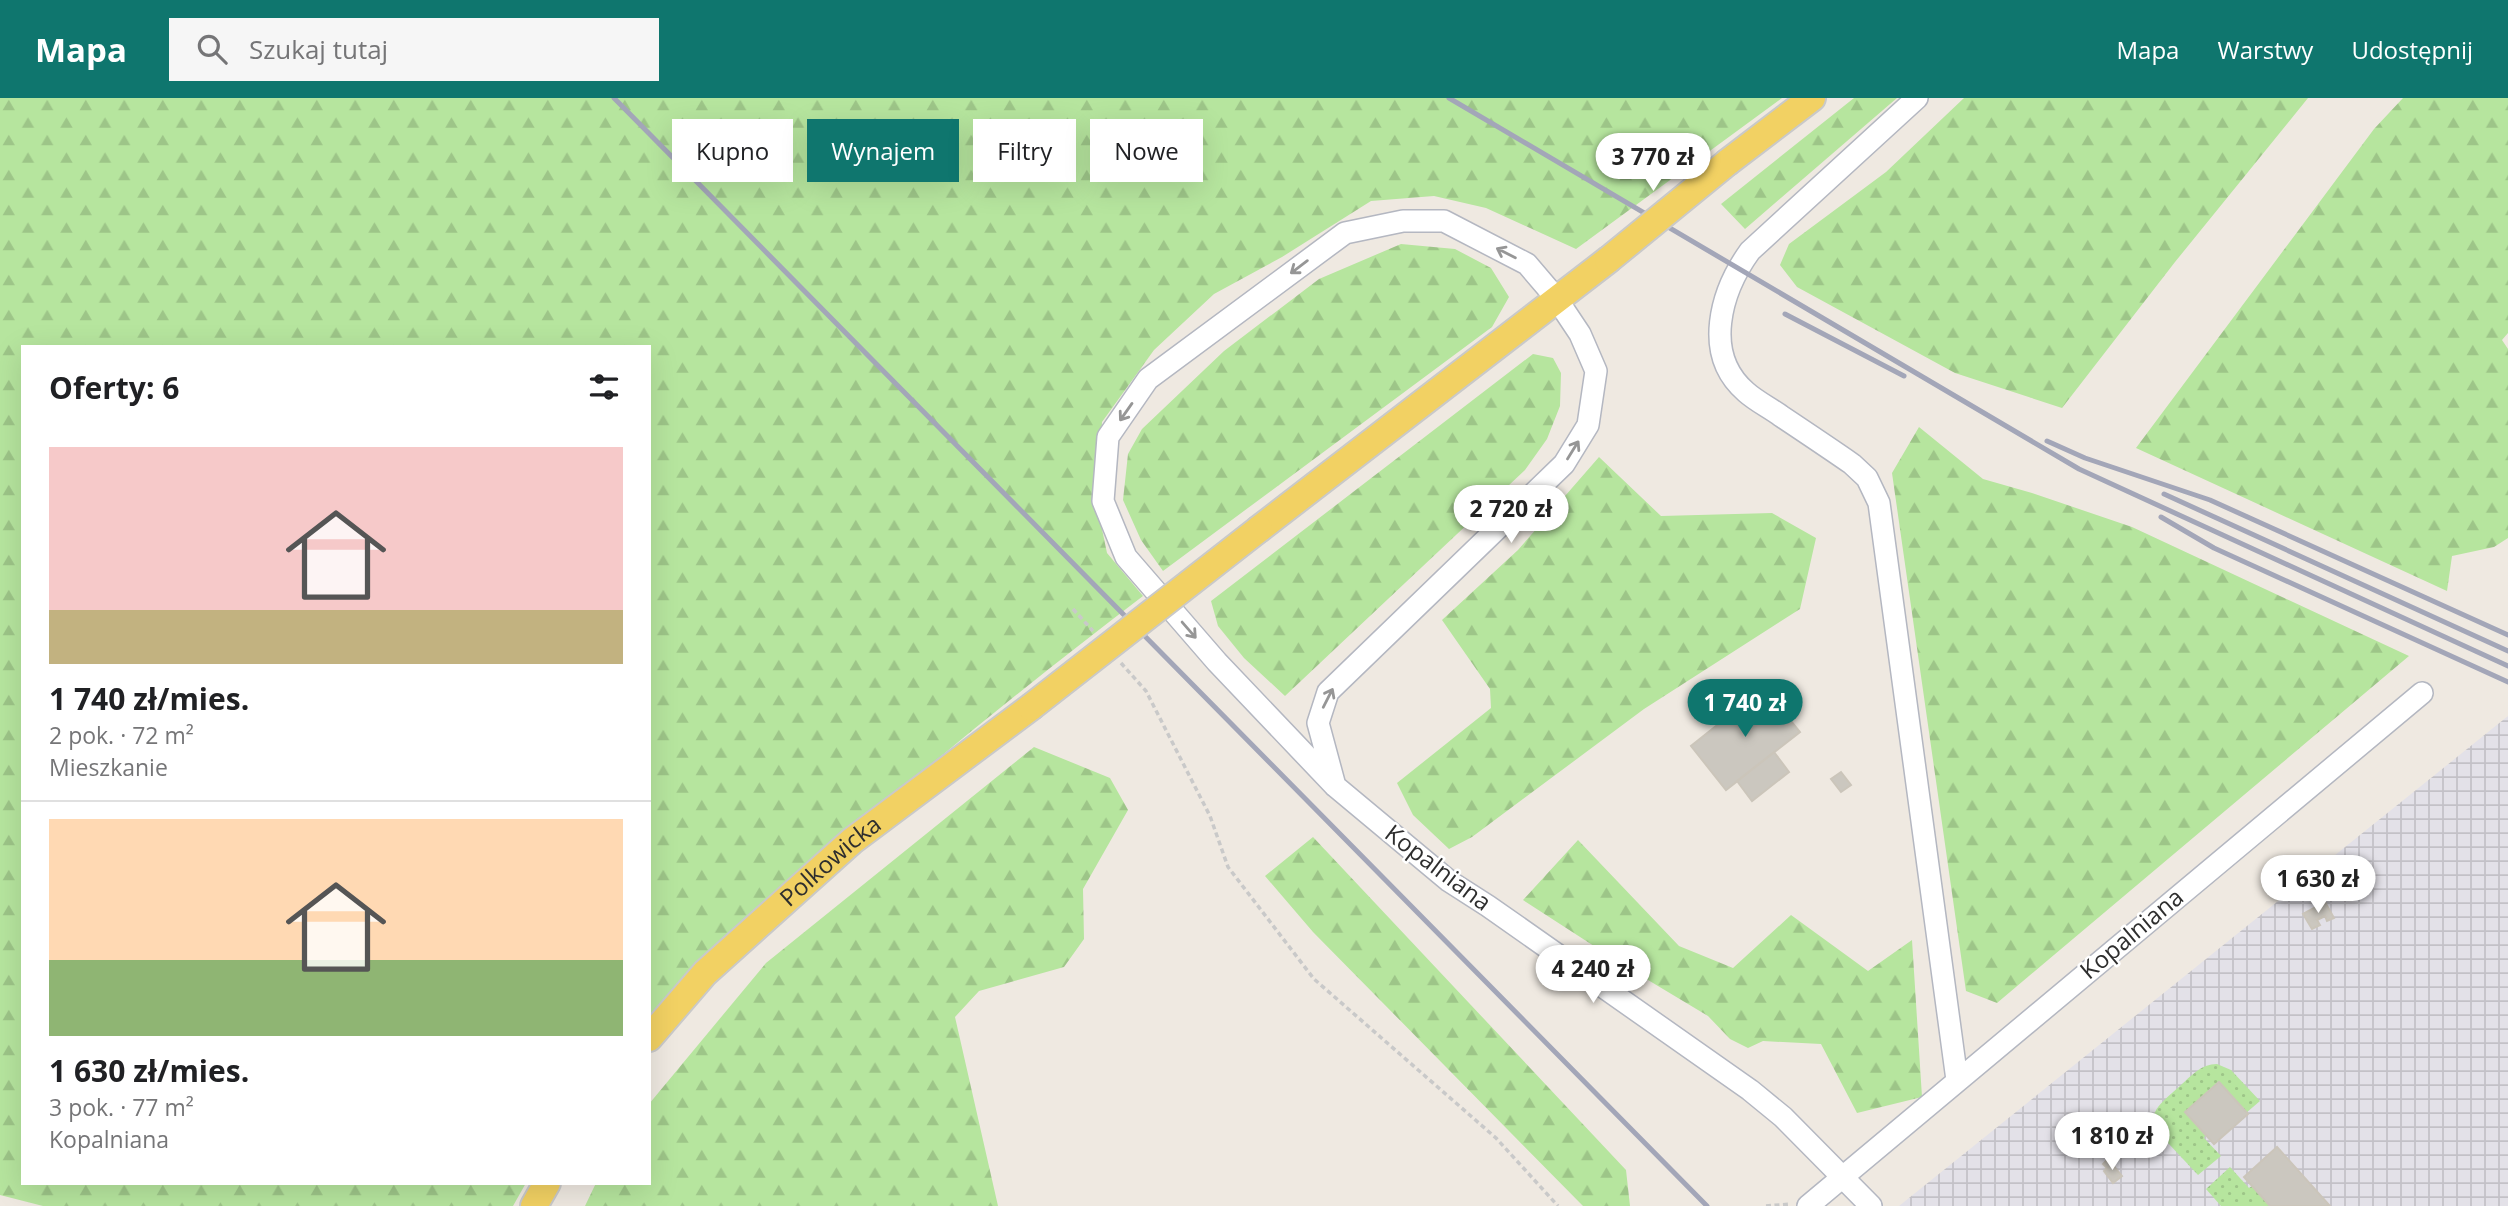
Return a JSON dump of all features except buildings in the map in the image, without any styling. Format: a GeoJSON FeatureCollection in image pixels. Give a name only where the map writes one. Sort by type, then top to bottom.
{"type":"FeatureCollection","features":[{"type":"Feature","properties":{"kind":"main road","name":"Polkowicka"},"geometry":{"type":"LineString","coordinates":[[651,1036],[705,973],[852,841],[1031,707],[1608,260],[1728,162],[1812,98]]}},
{"type":"Feature","properties":{"kind":"main road"},"geometry":{"type":"LineString","coordinates":[[534,1206],[546,1185]]}},
{"type":"Feature","properties":{"kind":"street"},"geometry":{"type":"LineString","coordinates":[[1917,98],[1750,251],[1737,268],[1723,300],[1719,332],[1725,364],[1744,391],[1852,464],[1867,478],[1878,503],[1957,1080]]}},
{"type":"Feature","properties":{"kind":"street","name":"Kopalniana"},"geometry":{"type":"LineString","coordinates":[[1335,786],[1318,723],[1328,692],[1564,464],[1588,425],[1596,371],[1580,334],[1556,298],[1527,264],[1444,220],[1403,221],[1345,233],[1148,379],[1108,437],[1103,501],[1126,557],[1217,662],[1335,786],[1449,881],[1750,1090],[1783,1117],[1871,1206]]}},
{"type":"Feature","properties":{"kind":"street","name":"Kopalniana"},"geometry":{"type":"LineString","coordinates":[[1843,1175],[2422,693]]}},
{"type":"Feature","properties":{"kind":"street"},"geometry":{"type":"LineString","coordinates":[[1808,1206],[1843,1175]]}},
{"type":"Feature","properties":{"kind":"path"},"geometry":{"type":"LineString","coordinates":[[1073,609],[1100,639]]}},
{"type":"Feature","properties":{"kind":"path"},"geometry":{"type":"LineString","coordinates":[[1119,660],[1146,691],[1210,816],[1228,867],[1314,979],[1496,1138],[1558,1206]]}},
{"type":"Feature","properties":{"kind":"shaded area"},"geometry":{"type":"Polygon","coordinates":[[[2508,716],[2508,1206],[1899,1206],[2508,716]]]}},
{"type":"Feature","properties":{"kind":"green space"},"geometry":{"type":"Polygon","coordinates":[[[0,98],[1782,98],[1576,249],[1486,208],[1434,196],[1371,201],[1282,257],[1214,294],[1154,350],[1102,422],[1098,510],[1107,553],[1143,596],[1015,696],[890,799],[651,1014],[651,345],[21,345],[21,1185],[525,1185],[513,1206],[43,1206],[0,1195],[0,98]]]}},
{"type":"Feature","properties":{"kind":"green space"},"geometry":{"type":"Polygon","coordinates":[[[1854,98],[1897,98],[1745,229],[1721,204],[1854,98]]]}},
{"type":"Feature","properties":{"kind":"green space"},"geometry":{"type":"Polygon","coordinates":[[[1964,98],[2308,98],[2175,262],[2062,408],[1955,373],[1797,287],[1780,265],[1789,244],[1886,172],[1964,98]]]}},
{"type":"Feature","properties":{"kind":"green space"},"geometry":{"type":"Polygon","coordinates":[[[2403,98],[2508,98],[2508,333],[2502,340],[2508,349],[2508,538],[2494,547],[2452,556],[2447,591],[2136,448],[2374,129],[2403,98]]]}},
{"type":"Feature","properties":{"kind":"green space"},"geometry":{"type":"Polygon","coordinates":[[[1401,244],[1455,249],[1491,268],[1509,297],[1492,327],[1163,571],[1141,540],[1123,500],[1128,454],[1142,429],[1224,351],[1319,279],[1401,244]]]}},
{"type":"Feature","properties":{"kind":"green space"},"geometry":{"type":"Polygon","coordinates":[[[1533,354],[1553,358],[1561,373],[1560,406],[1547,439],[1525,470],[1285,696],[1244,658],[1218,626],[1211,601],[1533,354]]]}},
{"type":"Feature","properties":{"kind":"green space"},"geometry":{"type":"Polygon","coordinates":[[[1919,427],[1983,479],[2132,527],[2409,656],[1997,1003],[1966,991],[1892,473],[1919,427]]]}},
{"type":"Feature","properties":{"kind":"green space"},"geometry":{"type":"Polygon","coordinates":[[[1599,457],[1661,516],[1772,513],[1816,538],[1800,609],[1644,709],[1472,837],[1449,849],[1413,815],[1397,783],[1491,708],[1490,689],[1442,620],[1518,550],[1599,457]]]}},
{"type":"Feature","properties":{"kind":"green space"},"geometry":{"type":"Polygon","coordinates":[[[1034,747],[1110,778],[1128,810],[1083,889],[1084,939],[1064,967],[979,991],[955,1017],[998,1206],[585,1206],[595,1185],[651,1185],[651,1102],[766,963],[1034,747]]]}},
{"type":"Feature","properties":{"kind":"green space"},"geometry":{"type":"Polygon","coordinates":[[[1313,837],[1626,1170],[1630,1206],[1583,1206],[1313,932],[1265,876],[1313,837]]]}},
{"type":"Feature","properties":{"kind":"green space"},"geometry":{"type":"Polygon","coordinates":[[[1578,840],[1679,946],[1733,968],[1791,915],[1868,971],[1912,940],[1922,1097],[1857,1113],[1821,1044],[1763,1041],[1748,1048],[1730,1039],[1708,1016],[1523,900],[1578,840]]]}},
{"type":"Feature","properties":{"kind":"green space"},"geometry":{"type":"Polygon","coordinates":[[[2217,1064],[2231,1070],[2260,1101],[2246,1113],[2218,1082],[2186,1111],[2206,1134],[2204,1138],[2221,1156],[2198,1175],[2168,1143],[2165,1144],[2154,1127],[2153,1119],[2165,1099],[2192,1075],[2201,1068],[2217,1064]]]}},
{"type":"Feature","properties":{"kind":"green space"},"geometry":{"type":"Polygon","coordinates":[[[2230,1167],[2270,1206],[2221,1206],[2206,1189],[2230,1167]]]}},
{"type":"Feature","properties":{"kind":"railway"},"geometry":{"type":"LineString","coordinates":[[614,98],[1707,1206]]}},
{"type":"Feature","properties":{"kind":"railway"},"geometry":{"type":"LineString","coordinates":[[1449,98],[2079,469],[2508,666]]}},
{"type":"Feature","properties":{"kind":"railway"},"geometry":{"type":"LineString","coordinates":[[1785,314],[1904,376]]}},
{"type":"Feature","properties":{"kind":"railway"},"geometry":{"type":"LineString","coordinates":[[2047,441],[2085,458],[2210,500],[2508,635]]}},
{"type":"Feature","properties":{"kind":"railway"},"geometry":{"type":"LineString","coordinates":[[2164,494],[2508,651]]}},
{"type":"Feature","properties":{"kind":"railway"},"geometry":{"type":"LineString","coordinates":[[2161,517],[2214,548],[2508,682]]}}]}
